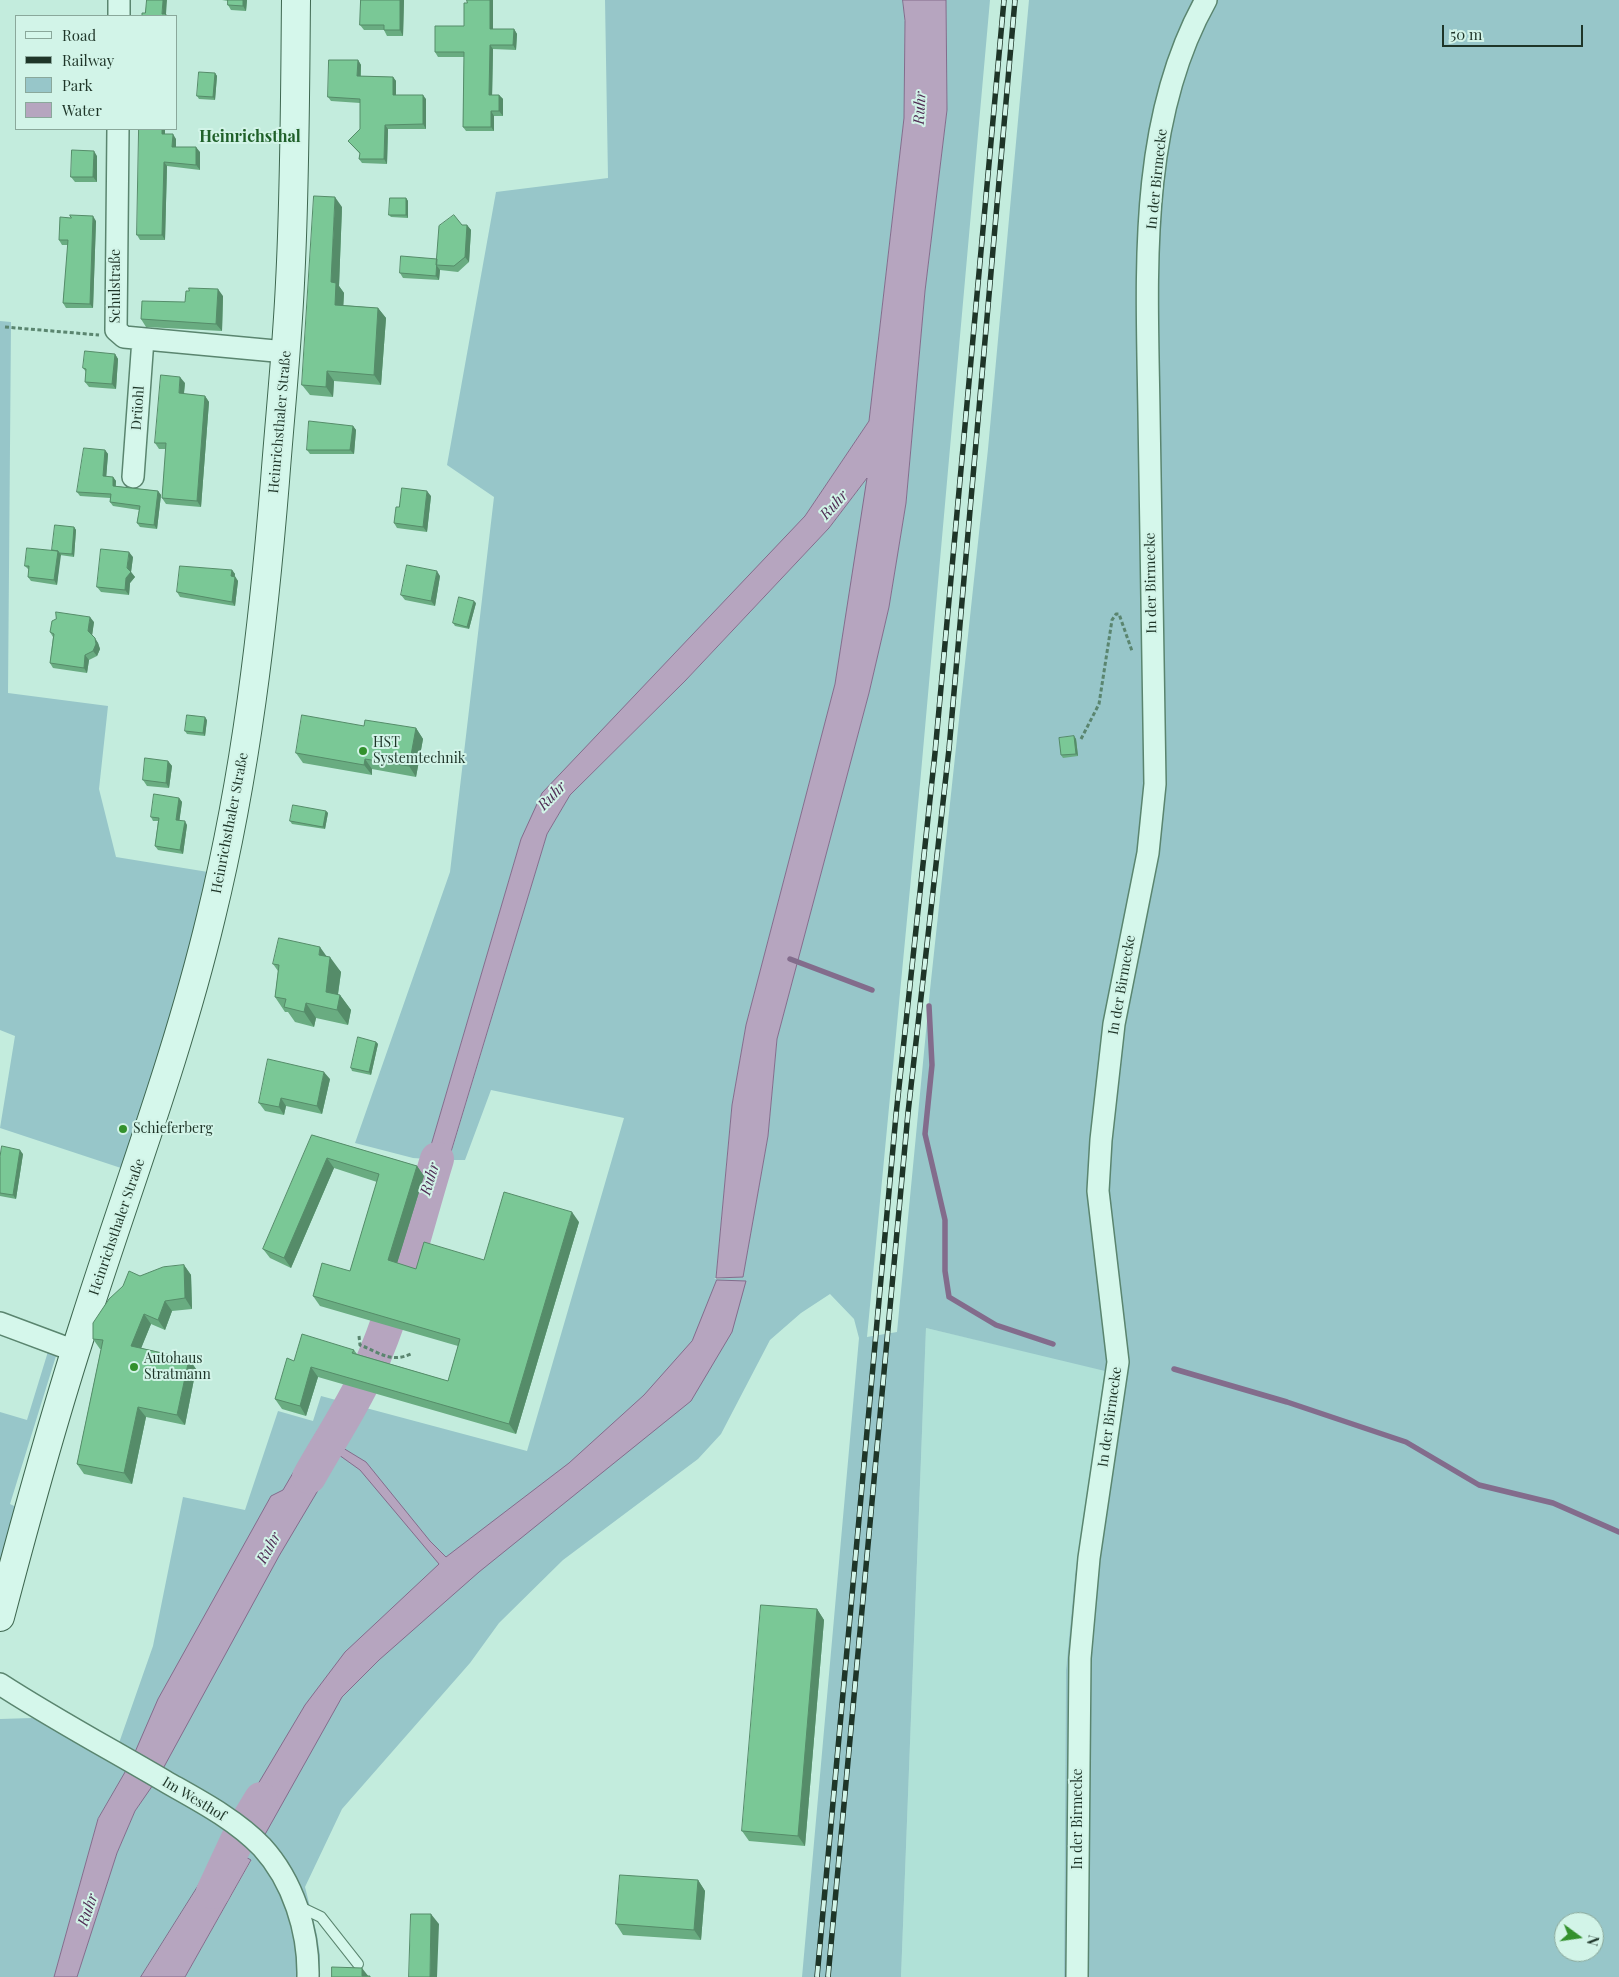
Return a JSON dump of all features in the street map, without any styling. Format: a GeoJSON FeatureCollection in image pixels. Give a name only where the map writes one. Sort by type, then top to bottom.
{"type":"FeatureCollection","features":[{"type":"Feature","properties":{"kind":"main road","name":"Heinrichsthaler Straße"},"geometry":{"type":"LineString","coordinates":[[0,1617],[38,1474],[186,1014],[225,854],[251,711],[261,626],[286,352],[294,195],[296,0]]}},
{"type":"Feature","properties":{"kind":"street"},"geometry":{"type":"LineString","coordinates":[[119,0],[119,15]]}},
{"type":"Feature","properties":{"kind":"street","name":"In der Birmecke"},"geometry":{"type":"LineString","coordinates":[[1077,1977],[1080,1658],[1089,1558],[1118,1362],[1098,1191],[1101,1140],[1114,1024],[1148,852],[1155,793],[1148,315],[1152,200],[1162,126],[1170,87],[1183,47],[1206,0]]}},
{"type":"Feature","properties":{"kind":"street","name":"Schulstraße"},"geometry":{"type":"LineString","coordinates":[[118,130],[115,322],[116,330],[134,338]]}},
{"type":"Feature","properties":{"kind":"street"},"geometry":{"type":"LineString","coordinates":[[134,338],[286,352]]}},
{"type":"Feature","properties":{"kind":"street","name":"Drüohl"},"geometry":{"type":"LineString","coordinates":[[133,477],[134,338]]}},
{"type":"Feature","properties":{"kind":"street"},"geometry":{"type":"LineString","coordinates":[[0,1323],[76,1351]]}},
{"type":"Feature","properties":{"kind":"street","name":"Im Westhof"},"geometry":{"type":"LineString","coordinates":[[0,1684],[229,1821],[262,1847],[284,1878],[296,1906],[304,1938],[308,1977]]}},
{"type":"Feature","properties":{"kind":"lane"},"geometry":{"type":"LineString","coordinates":[[296,1906],[306,1908],[321,1917],[358,1964]]}},
{"type":"Feature","properties":{"kind":"path"},"geometry":{"type":"LineString","coordinates":[[5,327],[134,338]]}},
{"type":"Feature","properties":{"kind":"path"},"geometry":{"type":"LineString","coordinates":[[1081,739],[1099,704],[1112,620],[1116,614],[1119,614],[1123,622],[1134,661]]}},
{"type":"Feature","properties":{"kind":"path"},"geometry":{"type":"LineString","coordinates":[[359,1336],[360,1345],[398,1360],[411,1354]]}},
{"type":"Feature","properties":{"kind":"shaded area"},"geometry":{"type":"Polygon","coordinates":[[[926,1328],[1106,1370],[1075,1575],[1066,1670],[1064,1977],[901,1977],[926,1328]]]}},
{"type":"Feature","properties":{"kind":"green space"},"geometry":{"type":"Polygon","coordinates":[[[605,0],[903,0],[905,21],[904,118],[869,421],[805,516],[521,839],[427,1159],[413,1158],[355,1143],[450,872],[494,497],[447,465],[496,192],[608,178],[605,0]]]}},
{"type":"Feature","properties":{"kind":"green space"},"geometry":{"type":"Polygon","coordinates":[[[946,0],[990,0],[920,784],[867,1337],[897,1332],[930,990],[988,449],[1029,0],[1619,0],[1619,1977],[1064,1977],[1066,1670],[1075,1575],[1105,1371],[926,1328],[901,1977],[802,1977],[859,1338],[854,1319],[830,1294],[801,1313],[770,1340],[721,1434],[698,1459],[563,1560],[499,1623],[470,1663],[342,1809],[305,1887],[317,1935],[320,1955],[320,1977],[185,1977],[251,1861],[224,1845],[141,1977],[77,1977],[117,1853],[135,1811],[154,1782],[130,1766],[98,1819],[54,1977],[0,1977],[0,1719],[32,1718],[102,1748],[119,1743],[153,1646],[183,1497],[245,1510],[278,1411],[313,1421],[321,1396],[527,1451],[624,1118],[491,1090],[465,1160],[449,1160],[547,834],[570,795],[685,681],[829,528],[868,477],[835,684],[746,1025],[732,1105],[716,1278],[714,1279],[743,1276],[768,1136],[777,1039],[869,693],[889,607],[906,503],[925,291],[947,110],[946,0]]]}},
{"type":"Feature","properties":{"kind":"green space"},"geometry":{"type":"Polygon","coordinates":[[[0,321],[11,322],[8,693],[108,706],[99,789],[116,857],[208,872],[173,1026],[124,1169],[0,1128],[15,1036],[0,1030],[0,321]]]}},
{"type":"Feature","properties":{"kind":"green space"},"geometry":{"type":"Polygon","coordinates":[[[50,1345],[56,1356],[10,1504],[16,1507],[0,1566],[0,1412],[27,1420],[50,1345]]]}},
{"type":"Feature","properties":{"kind":"water"},"geometry":{"type":"Polygon","coordinates":[[[903,0],[946,0],[947,110],[925,291],[906,503],[889,607],[869,693],[777,1039],[768,1136],[743,1277],[716,1278],[732,1105],[746,1025],[835,684],[867,478],[829,528],[685,681],[570,795],[547,834],[435,1205],[419,1201],[427,1159],[521,839],[542,793],[805,516],[869,421],[904,118],[905,21],[903,0]]]}},
{"type":"Feature","properties":{"kind":"water"},"geometry":{"type":"Polygon","coordinates":[[[717,1280],[746,1281],[732,1332],[691,1401],[479,1572],[379,1660],[342,1697],[263,1838],[236,1821],[305,1705],[345,1652],[439,1564],[360,1470],[339,1455],[279,1556],[159,1776],[132,1759],[158,1699],[271,1496],[283,1490],[318,1430],[345,1445],[343,1448],[366,1462],[430,1541],[446,1557],[569,1463],[644,1395],[692,1341],[717,1280]]]}},
{"type":"Feature","properties":{"kind":"water"},"geometry":{"type":"Polygon","coordinates":[[[129,1766],[155,1782],[135,1811],[117,1853],[77,1977],[54,1977],[98,1819],[129,1766]]]}},
{"type":"Feature","properties":{"kind":"water"},"geometry":{"type":"Polygon","coordinates":[[[224,1845],[251,1860],[185,1977],[141,1977],[224,1845]]]}},
{"type":"Feature","properties":{"kind":"building"},"geometry":{"type":"Polygon","coordinates":[[[147,0],[163,0],[162,14],[166,15],[142,15],[142,13],[145,13],[147,0]]]}},
{"type":"Feature","properties":{"kind":"building"},"geometry":{"type":"Polygon","coordinates":[[[228,0],[243,0],[243,6],[228,5],[228,0]]]}},
{"type":"Feature","properties":{"kind":"building"},"geometry":{"type":"Polygon","coordinates":[[[361,0],[400,0],[400,30],[384,30],[384,25],[360,25],[361,0]]]}},
{"type":"Feature","properties":{"kind":"building"},"geometry":{"type":"Polygon","coordinates":[[[467,0],[490,0],[490,29],[514,29],[513,45],[490,45],[489,95],[499,95],[499,111],[491,111],[491,127],[463,127],[464,52],[435,52],[435,26],[464,26],[464,3],[467,3],[467,0]]]}},
{"type":"Feature","properties":{"kind":"building"},"geometry":{"type":"Polygon","coordinates":[[[329,60],[358,60],[357,76],[393,77],[393,95],[423,95],[423,124],[385,125],[384,159],[359,159],[360,153],[348,141],[360,129],[360,99],[328,97],[329,60]]]}},
{"type":"Feature","properties":{"kind":"building"},"geometry":{"type":"Polygon","coordinates":[[[199,72],[215,73],[213,97],[197,96],[199,72]]]}},
{"type":"Feature","properties":{"kind":"building"},"geometry":{"type":"Polygon","coordinates":[[[139,130],[162,130],[162,134],[173,134],[172,147],[196,147],[196,165],[164,162],[162,235],[137,235],[139,130]]]}},
{"type":"Feature","properties":{"kind":"building"},"geometry":{"type":"Polygon","coordinates":[[[72,150],[94,151],[93,177],[71,177],[72,150]]]}},
{"type":"Feature","properties":{"kind":"building"},"geometry":{"type":"Polygon","coordinates":[[[314,196],[335,197],[331,282],[336,283],[335,305],[378,308],[374,375],[327,371],[326,387],[302,385],[314,196]]]}},
{"type":"Feature","properties":{"kind":"building"},"geometry":{"type":"Polygon","coordinates":[[[390,198],[406,198],[406,215],[389,215],[390,198]]]}},
{"type":"Feature","properties":{"kind":"building"},"geometry":{"type":"Polygon","coordinates":[[[70,215],[93,216],[90,304],[63,303],[68,240],[59,240],[60,217],[71,218],[70,215]]]}},
{"type":"Feature","properties":{"kind":"building"},"geometry":{"type":"Polygon","coordinates":[[[454,215],[462,225],[467,225],[465,257],[454,266],[436,265],[439,226],[454,215]]]}},
{"type":"Feature","properties":{"kind":"building"},"geometry":{"type":"Polygon","coordinates":[[[401,256],[437,259],[436,276],[400,273],[401,256]]]}},
{"type":"Feature","properties":{"kind":"building"},"geometry":{"type":"Polygon","coordinates":[[[189,288],[218,289],[216,324],[141,319],[142,301],[185,302],[186,291],[189,291],[189,288]]]}},
{"type":"Feature","properties":{"kind":"building"},"geometry":{"type":"Polygon","coordinates":[[[85,351],[115,354],[112,384],[85,382],[86,369],[83,368],[85,351]]]}},
{"type":"Feature","properties":{"kind":"building"},"geometry":{"type":"Polygon","coordinates":[[[161,375],[180,377],[179,393],[205,396],[197,501],[162,498],[166,443],[155,443],[161,375]]]}},
{"type":"Feature","properties":{"kind":"building"},"geometry":{"type":"Polygon","coordinates":[[[309,421],[353,426],[350,450],[307,450],[309,421]]]}},
{"type":"Feature","properties":{"kind":"building"},"geometry":{"type":"Polygon","coordinates":[[[84,448],[105,450],[103,476],[113,477],[113,486],[158,491],[154,525],[137,523],[140,506],[110,502],[111,494],[77,492],[84,448]]]}},
{"type":"Feature","properties":{"kind":"building"},"geometry":{"type":"Polygon","coordinates":[[[402,488],[427,491],[423,527],[394,523],[396,507],[399,507],[402,488]]]}},
{"type":"Feature","properties":{"kind":"building"},"geometry":{"type":"Polygon","coordinates":[[[55,525],[74,527],[72,554],[59,553],[52,550],[55,525]]]}},
{"type":"Feature","properties":{"kind":"building"},"geometry":{"type":"Polygon","coordinates":[[[27,548],[58,551],[54,580],[28,577],[29,566],[25,566],[27,548]]]}},
{"type":"Feature","properties":{"kind":"building"},"geometry":{"type":"Polygon","coordinates":[[[101,549],[129,552],[127,568],[131,572],[126,578],[125,590],[97,587],[101,549]]]}},
{"type":"Feature","properties":{"kind":"building"},"geometry":{"type":"Polygon","coordinates":[[[407,565],[437,571],[431,601],[401,595],[407,565]]]}},
{"type":"Feature","properties":{"kind":"building"},"geometry":{"type":"Polygon","coordinates":[[[180,566],[232,570],[231,576],[235,577],[232,602],[177,592],[180,566]]]}},
{"type":"Feature","properties":{"kind":"building"},"geometry":{"type":"Polygon","coordinates":[[[459,597],[474,601],[467,627],[453,623],[459,597]]]}},
{"type":"Feature","properties":{"kind":"building"},"geometry":{"type":"Polygon","coordinates":[[[56,612],[90,617],[88,631],[95,638],[96,644],[93,651],[85,655],[84,668],[50,663],[54,634],[50,632],[52,621],[56,619],[56,612]]]}},
{"type":"Feature","properties":{"kind":"building"},"geometry":{"type":"Polygon","coordinates":[[[187,715],[205,717],[203,733],[185,731],[187,715]]]}},
{"type":"Feature","properties":{"kind":"building","name":"HST Systemtechnik"},"geometry":{"type":"Polygon","coordinates":[[[302,715],[364,726],[365,720],[416,728],[409,766],[365,759],[364,765],[296,753],[302,715]]]}},
{"type":"Feature","properties":{"kind":"building"},"geometry":{"type":"Polygon","coordinates":[[[1074,736],[1076,754],[1061,755],[1059,738],[1074,736]]]}},
{"type":"Feature","properties":{"kind":"building"},"geometry":{"type":"Polygon","coordinates":[[[145,758],[168,761],[166,783],[143,780],[145,758]]]}},
{"type":"Feature","properties":{"kind":"building"},"geometry":{"type":"Polygon","coordinates":[[[154,794],[179,798],[176,820],[185,821],[180,850],[155,846],[159,818],[151,817],[154,794]]]}},
{"type":"Feature","properties":{"kind":"building"},"geometry":{"type":"Polygon","coordinates":[[[293,805],[326,811],[323,827],[290,821],[293,805]]]}},
{"type":"Feature","properties":{"kind":"building"},"geometry":{"type":"Polygon","coordinates":[[[279,938],[320,947],[319,955],[330,957],[326,992],[340,995],[337,1010],[306,1003],[304,1012],[284,1007],[286,999],[275,997],[279,965],[273,964],[279,938]]]}},
{"type":"Feature","properties":{"kind":"building"},"geometry":{"type":"Polygon","coordinates":[[[358,1037],[376,1042],[369,1072],[351,1068],[358,1037]]]}},
{"type":"Feature","properties":{"kind":"building"},"geometry":{"type":"Polygon","coordinates":[[[268,1059],[324,1072],[317,1106],[281,1098],[279,1107],[259,1103],[268,1059]]]}},
{"type":"Feature","properties":{"kind":"building"},"geometry":{"type":"Polygon","coordinates":[[[312,1135],[417,1166],[388,1260],[416,1269],[424,1242],[484,1260],[504,1192],[572,1212],[509,1424],[311,1367],[300,1406],[275,1399],[287,1358],[294,1361],[302,1334],[354,1350],[352,1353],[448,1381],[460,1339],[313,1296],[322,1263],[350,1271],[379,1174],[327,1158],[284,1258],[263,1249],[312,1135]]]}},
{"type":"Feature","properties":{"kind":"building"},"geometry":{"type":"Polygon","coordinates":[[[2,1146],[20,1150],[13,1195],[0,1193],[0,1157],[2,1146]]]}},
{"type":"Feature","properties":{"kind":"building"},"geometry":{"type":"Polygon","coordinates":[[[184,1265],[185,1298],[165,1301],[158,1320],[144,1314],[131,1346],[189,1359],[177,1415],[138,1407],[124,1473],[77,1464],[103,1340],[93,1339],[93,1323],[109,1299],[123,1286],[129,1271],[140,1276],[163,1267],[184,1265]]]}},
{"type":"Feature","properties":{"kind":"building"},"geometry":{"type":"Polygon","coordinates":[[[761,1605],[817,1609],[798,1836],[742,1831],[761,1605]]]}},
{"type":"Feature","properties":{"kind":"building"},"geometry":{"type":"Polygon","coordinates":[[[620,1875],[698,1880],[694,1930],[616,1924],[620,1875]]]}},
{"type":"Feature","properties":{"kind":"building"},"geometry":{"type":"Polygon","coordinates":[[[411,1914],[431,1914],[430,1977],[409,1977],[411,1914]]]}},
{"type":"Feature","properties":{"kind":"building"},"geometry":{"type":"Polygon","coordinates":[[[332,1967],[362,1968],[362,1976],[370,1977],[332,1977],[332,1967]]]}},
{"type":"Feature","properties":{"kind":"waterway"},"geometry":{"type":"LineString","coordinates":[[790,959],[872,990]]}},
{"type":"Feature","properties":{"kind":"waterway"},"geometry":{"type":"LineString","coordinates":[[929,1006],[932,1065],[925,1134],[945,1220],[945,1271],[949,1297],[996,1325],[1053,1344]]}},
{"type":"Feature","properties":{"kind":"waterway","name":"Ruhr"},"geometry":{"type":"LineString","coordinates":[[309,1477],[354,1400],[378,1348],[397,1295],[437,1159]]}},
{"type":"Feature","properties":{"kind":"waterway"},"geometry":{"type":"LineString","coordinates":[[1174,1369],[1287,1402],[1406,1442],[1479,1485],[1553,1503],[1619,1532]]}},
{"type":"Feature","properties":{"kind":"waterway","name":"Ruhr"},"geometry":{"type":"LineString","coordinates":[[213,1892],[241,1832],[261,1799]]}},
{"type":"Feature","properties":{"kind":"railway"},"geometry":{"type":"LineString","coordinates":[[817,1977],[896,1115],[935,753],[1004,0]]}},
{"type":"Feature","properties":{"kind":"railway"},"geometry":{"type":"LineString","coordinates":[[828,1977],[908,1113],[949,749],[1015,0]]}},
{"type":"Feature","properties":{"kind":"place","name":"HST Systemtechnik"},"geometry":{"type":"Point","coordinates":[363,751]}},
{"type":"Feature","properties":{"kind":"place","name":"Schieferberg"},"geometry":{"type":"Point","coordinates":[123,1129]}},
{"type":"Feature","properties":{"kind":"place","name":"Autohaus Stratmann"},"geometry":{"type":"Point","coordinates":[134,1367]}},
{"type":"Feature","properties":{"kind":"district","name":"Heinrichsthal"},"geometry":{"type":"Point","coordinates":[250,137]}}]}
